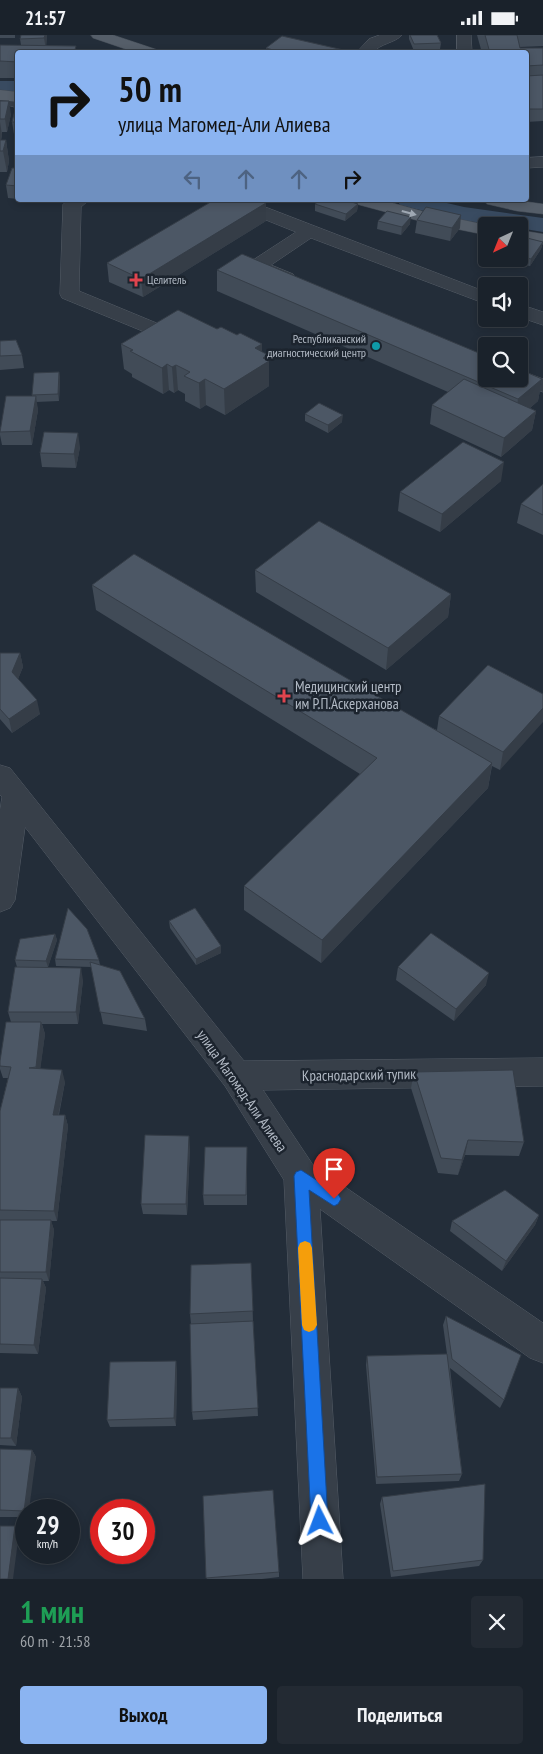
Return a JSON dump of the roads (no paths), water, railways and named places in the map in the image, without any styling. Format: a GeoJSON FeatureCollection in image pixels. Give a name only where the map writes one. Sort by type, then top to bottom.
{"type":"FeatureCollection","features":[{"type":"Feature","properties":{"kind":"main road"},"geometry":{"type":"LineString","coordinates":[[98,35],[144,50]]}},
{"type":"Feature","properties":{"kind":"main road"},"geometry":{"type":"LineString","coordinates":[[0,97],[15,97]]}},
{"type":"Feature","properties":{"kind":"main road"},"geometry":{"type":"LineString","coordinates":[[369,202],[427,218],[478,228]]}},
{"type":"Feature","properties":{"kind":"main road"},"geometry":{"type":"LineString","coordinates":[[501,202],[543,209]]}},
{"type":"Feature","properties":{"kind":"main road"},"geometry":{"type":"LineString","coordinates":[[528,236],[543,239]]}},
{"type":"Feature","properties":{"kind":"street"},"geometry":{"type":"LineString","coordinates":[[366,50],[374,42],[395,35]]}},
{"type":"Feature","properties":{"kind":"street"},"geometry":{"type":"LineString","coordinates":[[464,35],[465,50]]}},
{"type":"Feature","properties":{"kind":"street"},"geometry":{"type":"LineString","coordinates":[[0,97],[15,102]]}},
{"type":"Feature","properties":{"kind":"street"},"geometry":{"type":"LineString","coordinates":[[529,163],[543,162]]}},
{"type":"Feature","properties":{"kind":"street"},"geometry":{"type":"LineString","coordinates":[[77,202],[72,205],[69,294],[164,333]]}},
{"type":"Feature","properties":{"kind":"street"},"geometry":{"type":"LineString","coordinates":[[237,202],[478,295]]}},
{"type":"Feature","properties":{"kind":"street"},"geometry":{"type":"LineString","coordinates":[[303,285],[257,266],[309,231]]}},
{"type":"Feature","properties":{"kind":"street"},"geometry":{"type":"LineString","coordinates":[[528,313],[543,319]]}},
{"type":"Feature","properties":{"kind":"street"},"geometry":{"type":"LineString","coordinates":[[528,380],[543,386]]}},
{"type":"Feature","properties":{"kind":"street"},"geometry":{"type":"LineString","coordinates":[[0,900],[8,785]]}},
{"type":"Feature","properties":{"kind":"street","name":"улица Магомед-Али Алиева"},"geometry":{"type":"LineString","coordinates":[[8,785],[236,1077],[301,1176],[543,1345]]}},
{"type":"Feature","properties":{"kind":"street","name":"Краснодарский тупик"},"geometry":{"type":"LineString","coordinates":[[236,1077],[543,1072]]}},
{"type":"Feature","properties":{"kind":"street"},"geometry":{"type":"LineString","coordinates":[[301,1176],[323,1579]]}},
{"type":"Feature","properties":{"kind":"waterway"},"geometry":{"type":"LineString","coordinates":[[0,87],[15,87]]}},
{"type":"Feature","properties":{"kind":"waterway"},"geometry":{"type":"LineString","coordinates":[[416,202],[464,214],[543,225]]}},
{"type":"Feature","properties":{"kind":"place","name":"Целитель"},"geometry":{"type":"Point","coordinates":[136,280]}},
{"type":"Feature","properties":{"kind":"place","name":"Республиканский диагностический центр"},"geometry":{"type":"Point","coordinates":[376,346]}},
{"type":"Feature","properties":{"kind":"place","name":"Медицинский центр им Р.П.Аскерханова"},"geometry":{"type":"Point","coordinates":[284,696]}}]}
